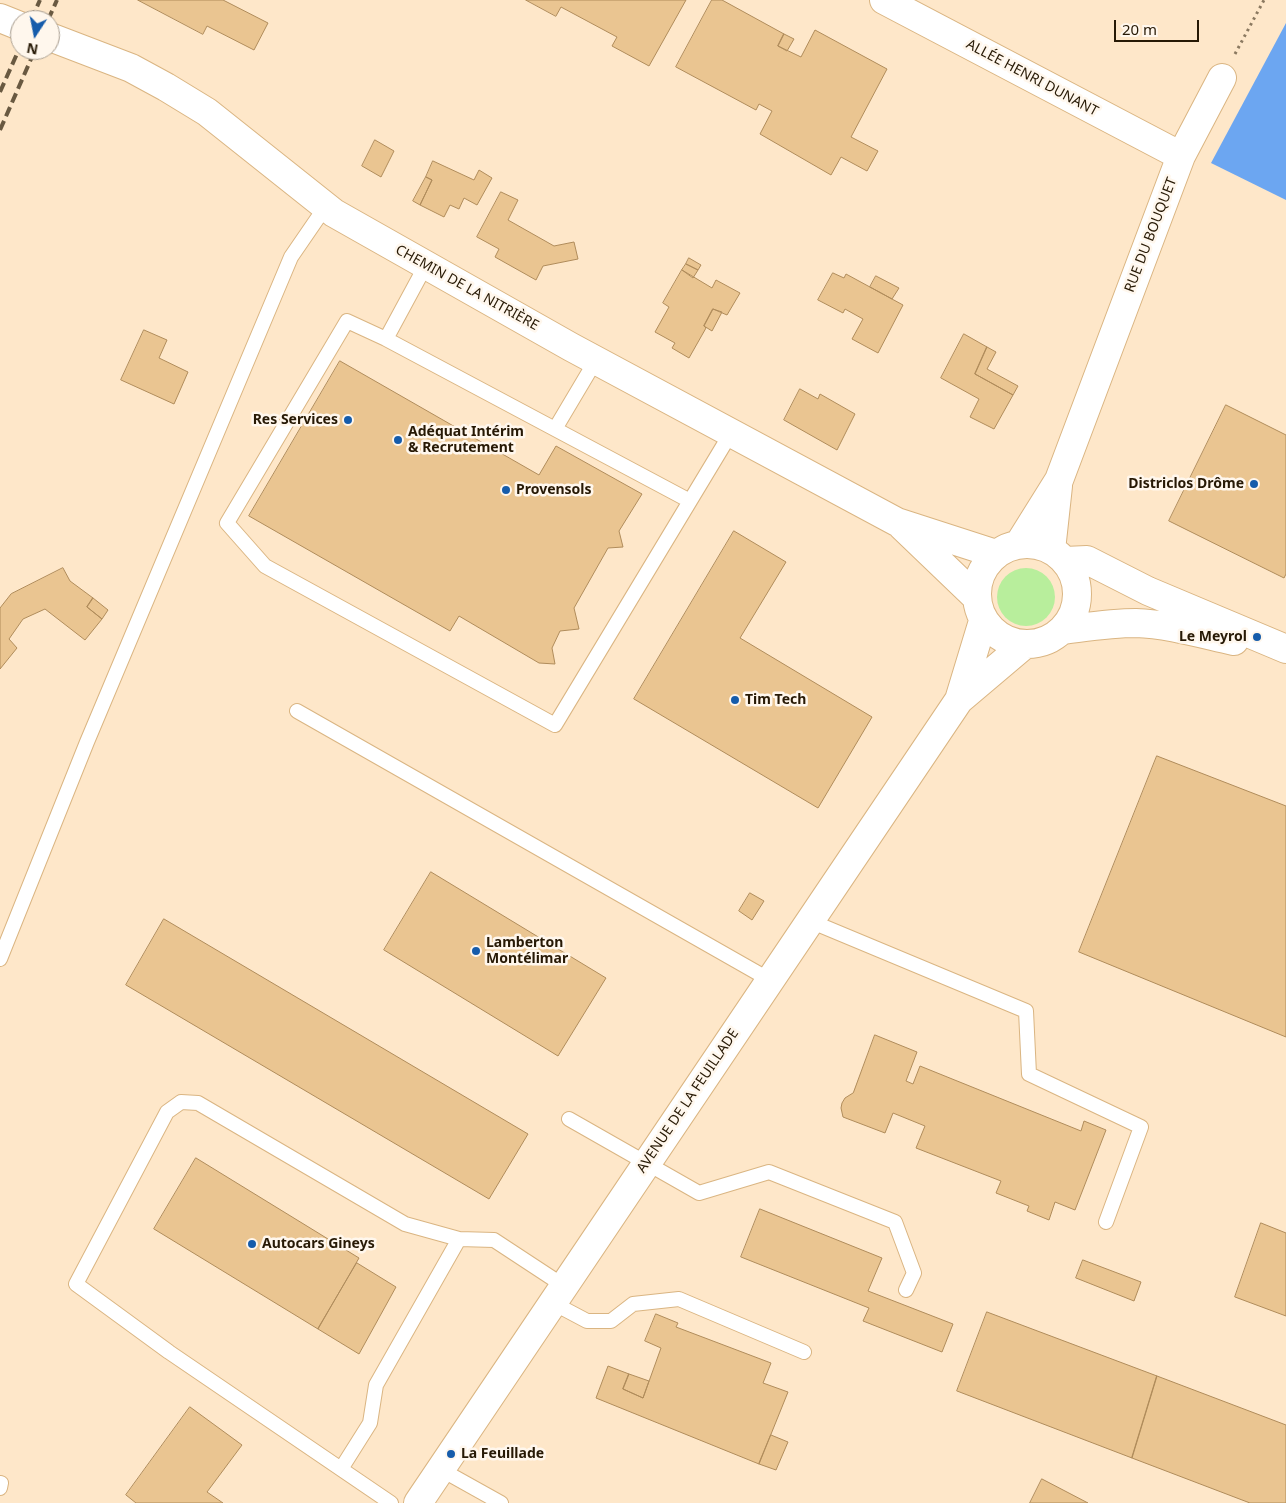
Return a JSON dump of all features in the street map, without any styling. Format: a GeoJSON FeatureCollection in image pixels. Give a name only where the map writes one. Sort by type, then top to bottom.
{"type":"FeatureCollection","features":[{"type":"Feature","properties":{"kind":"street","name":"ALLÉE HENRI DUNANT"},"geometry":{"type":"LineString","coordinates":[[884,0],[1181,156]]}},
{"type":"Feature","properties":{"kind":"street"},"geometry":{"type":"LineString","coordinates":[[916,0],[944,31]]}},
{"type":"Feature","properties":{"kind":"street","name":"CHEMIN DE LA NITRIÈRE"},"geometry":{"type":"LineString","coordinates":[[60,41],[131,68],[166,87],[207,112],[334,213],[596,360],[731,433],[898,522],[1007,549]]}},
{"type":"Feature","properties":{"kind":"street","name":"RUE DU BOUQUET"},"geometry":{"type":"LineString","coordinates":[[1007,549],[1059,480],[1181,156],[1222,78]]}},
{"type":"Feature","properties":{"kind":"street","name":"RUE DU BOUQUET"},"geometry":{"type":"LineString","coordinates":[[1058,555],[1059,480]]}},
{"type":"Feature","properties":{"kind":"street","name":"CHEMIN DE LA NITRIÈRE"},"geometry":{"type":"LineString","coordinates":[[898,522],[979,609]]}},
{"type":"Feature","properties":{"kind":"street"},"geometry":{"type":"LineString","coordinates":[[1058,555],[1073,573],[1077,588],[1076,604],[1072,618],[1063,630],[1052,638],[1038,644],[1024,645],[1008,642],[994,633],[979,609],[977,585],[981,573],[987,562],[1007,549],[1036,545],[1058,555],[1087,560],[1148,591],[1286,650]]}},
{"type":"Feature","properties":{"kind":"street","name":"AVENUE DE LA FEUILLADE"},"geometry":{"type":"LineString","coordinates":[[959,700],[979,609]]}},
{"type":"Feature","properties":{"kind":"street"},"geometry":{"type":"LineString","coordinates":[[1063,630],[1137,623],[1168,627],[1286,650]]}},
{"type":"Feature","properties":{"kind":"street","name":"AVENUE DE LA FEUILLADE"},"geometry":{"type":"LineString","coordinates":[[418,1503],[959,700],[1024,645]]}},
{"type":"Feature","properties":{"kind":"lane"},"geometry":{"type":"LineString","coordinates":[[0,958],[91,733],[291,257],[326,206]]}},
{"type":"Feature","properties":{"kind":"lane"},"geometry":{"type":"LineString","coordinates":[[386,339],[426,265]]}},
{"type":"Feature","properties":{"kind":"lane"},"geometry":{"type":"LineString","coordinates":[[690,501],[386,339],[347,321],[227,523],[265,566],[555,725],[731,433]]}},
{"type":"Feature","properties":{"kind":"lane"},"geometry":{"type":"LineString","coordinates":[[555,429],[596,360]]}},
{"type":"Feature","properties":{"kind":"lane"},"geometry":{"type":"LineString","coordinates":[[297,711],[770,980]]}},
{"type":"Feature","properties":{"kind":"lane"},"geometry":{"type":"LineString","coordinates":[[810,921],[1026,1012],[1029,1074],[1141,1127],[1106,1222]]}},
{"type":"Feature","properties":{"kind":"lane"},"geometry":{"type":"LineString","coordinates":[[392,1503],[168,1352],[76,1284],[167,1112],[182,1102],[198,1103],[405,1224],[459,1238],[494,1240],[587,1321],[611,1321],[633,1304],[679,1299],[804,1352]]}},
{"type":"Feature","properties":{"kind":"lane"},"geometry":{"type":"LineString","coordinates":[[569,1119],[698,1193],[769,1172],[895,1222],[914,1273],[906,1290]]}},
{"type":"Feature","properties":{"kind":"lane"},"geometry":{"type":"LineString","coordinates":[[341,1469],[370,1423],[376,1385],[459,1238]]}},
{"type":"Feature","properties":{"kind":"lane"},"geometry":{"type":"LineString","coordinates":[[440,1470],[501,1503]]}},
{"type":"Feature","properties":{"kind":"path"},"geometry":{"type":"LineString","coordinates":[[1222,78],[1264,0]]}},
{"type":"Feature","properties":{"kind":"green space"},"geometry":{"type":"Polygon","coordinates":[[[1026,568],[1037,570],[1050,581],[1055,597],[1053,608],[1042,621],[1026,626],[1015,624],[1002,613],[997,597],[999,586],[1010,573],[1026,568]]]}},
{"type":"Feature","properties":{"kind":"water"},"geometry":{"type":"Polygon","coordinates":[[[1286,23],[1286,200],[1211,163],[1286,23]]]}},
{"type":"Feature","properties":{"kind":"building"},"geometry":{"type":"Polygon","coordinates":[[[138,0],[223,0],[268,23],[254,50],[207,26],[203,34],[138,0]]]}},
{"type":"Feature","properties":{"kind":"building"},"geometry":{"type":"Polygon","coordinates":[[[526,0],[686,0],[649,66],[612,46],[617,37],[561,7],[556,16],[526,0]]]}},
{"type":"Feature","properties":{"kind":"building"},"geometry":{"type":"Polygon","coordinates":[[[712,0],[722,0],[784,34],[778,46],[801,57],[815,30],[887,69],[851,137],[878,151],[867,171],[841,157],[831,175],[760,134],[772,111],[759,104],[756,110],[676,67],[712,0]]]}},
{"type":"Feature","properties":{"kind":"building"},"geometry":{"type":"Polygon","coordinates":[[[784,34],[794,39],[787,51],[778,46],[784,34]]]}},
{"type":"Feature","properties":{"kind":"building"},"geometry":{"type":"Polygon","coordinates":[[[375,140],[394,151],[381,177],[362,166],[375,140]]]}},
{"type":"Feature","properties":{"kind":"building"},"geometry":{"type":"Polygon","coordinates":[[[433,161],[474,180],[479,170],[492,178],[477,205],[464,198],[459,209],[450,205],[444,217],[420,205],[432,180],[426,177],[433,161]]]}},
{"type":"Feature","properties":{"kind":"building"},"geometry":{"type":"Polygon","coordinates":[[[426,177],[432,180],[420,205],[413,201],[426,177]]]}},
{"type":"Feature","properties":{"kind":"building"},"geometry":{"type":"Polygon","coordinates":[[[501,192],[518,200],[508,220],[554,246],[574,242],[578,259],[543,266],[536,280],[495,257],[499,249],[477,237],[501,192]]]}},
{"type":"Feature","properties":{"kind":"building"},"geometry":{"type":"Polygon","coordinates":[[[689,258],[701,265],[698,270],[686,264],[689,258]]]}},
{"type":"Feature","properties":{"kind":"building"},"geometry":{"type":"Polygon","coordinates":[[[686,264],[698,270],[693,278],[682,270],[686,264]]]}},
{"type":"Feature","properties":{"kind":"building"},"geometry":{"type":"Polygon","coordinates":[[[682,270],[712,288],[716,280],[740,293],[727,315],[713,309],[704,326],[706,328],[689,358],[672,348],[675,343],[655,332],[669,307],[663,303],[682,270]]]}},
{"type":"Feature","properties":{"kind":"building"},"geometry":{"type":"Polygon","coordinates":[[[833,273],[844,278],[846,274],[903,305],[878,353],[852,339],[863,319],[845,309],[843,313],[818,300],[833,273]]]}},
{"type":"Feature","properties":{"kind":"building"},"geometry":{"type":"Polygon","coordinates":[[[876,276],[899,288],[892,299],[870,287],[876,276]]]}},
{"type":"Feature","properties":{"kind":"building"},"geometry":{"type":"Polygon","coordinates":[[[713,309],[722,312],[712,331],[704,326],[713,309]]]}},
{"type":"Feature","properties":{"kind":"building"},"geometry":{"type":"Polygon","coordinates":[[[144,330],[167,340],[159,358],[188,372],[174,404],[121,380],[144,330]]]}},
{"type":"Feature","properties":{"kind":"building"},"geometry":{"type":"Polygon","coordinates":[[[964,334],[987,347],[975,374],[1013,395],[994,429],[970,417],[979,399],[941,378],[964,334]]]}},
{"type":"Feature","properties":{"kind":"building"},"geometry":{"type":"Polygon","coordinates":[[[987,347],[996,352],[987,369],[1018,386],[1013,395],[975,374],[987,347]]]}},
{"type":"Feature","properties":{"kind":"building"},"geometry":{"type":"Polygon","coordinates":[[[340,361],[539,475],[556,446],[642,494],[619,531],[623,547],[608,548],[574,608],[579,629],[560,631],[552,648],[555,664],[539,663],[459,616],[450,631],[249,516],[340,361]]]}},
{"type":"Feature","properties":{"kind":"building"},"geometry":{"type":"Polygon","coordinates":[[[800,389],[818,399],[820,394],[855,414],[837,450],[784,420],[800,389]]]}},
{"type":"Feature","properties":{"kind":"building"},"geometry":{"type":"Polygon","coordinates":[[[1226,405],[1286,435],[1286,574],[1284,578],[1169,521],[1226,405]]]}},
{"type":"Feature","properties":{"kind":"building"},"geometry":{"type":"Polygon","coordinates":[[[734,531],[786,562],[740,638],[872,717],[818,808],[634,699],[734,531]]]}},
{"type":"Feature","properties":{"kind":"building"},"geometry":{"type":"Polygon","coordinates":[[[63,568],[70,581],[93,598],[87,607],[102,619],[85,640],[45,609],[23,619],[9,639],[17,648],[0,669],[0,608],[11,594],[63,568]]]}},
{"type":"Feature","properties":{"kind":"building"},"geometry":{"type":"Polygon","coordinates":[[[93,598],[108,610],[102,619],[87,607],[93,598]]]}},
{"type":"Feature","properties":{"kind":"building"},"geometry":{"type":"Polygon","coordinates":[[[1157,756],[1286,806],[1286,1037],[1079,952],[1157,756]]]}},
{"type":"Feature","properties":{"kind":"building"},"geometry":{"type":"Polygon","coordinates":[[[431,872],[606,978],[558,1056],[384,950],[431,872]]]}},
{"type":"Feature","properties":{"kind":"building"},"geometry":{"type":"Polygon","coordinates":[[[750,893],[764,901],[752,920],[739,911],[750,893]]]}},
{"type":"Feature","properties":{"kind":"building"},"geometry":{"type":"Polygon","coordinates":[[[164,919],[528,1134],[489,1199],[126,985],[164,919]]]}},
{"type":"Feature","properties":{"kind":"building"},"geometry":{"type":"Polygon","coordinates":[[[875,1035],[917,1052],[906,1081],[913,1084],[920,1066],[1081,1131],[1084,1121],[1106,1130],[1075,1210],[1055,1202],[1049,1220],[1027,1211],[1029,1206],[996,1193],[1001,1181],[916,1148],[925,1126],[893,1113],[885,1133],[843,1117],[842,1103],[845,1098],[853,1093],[875,1035]]]}},
{"type":"Feature","properties":{"kind":"building"},"geometry":{"type":"Polygon","coordinates":[[[196,1158],[359,1258],[318,1329],[154,1229],[196,1158]]]}},
{"type":"Feature","properties":{"kind":"building"},"geometry":{"type":"Polygon","coordinates":[[[760,1209],[882,1258],[868,1291],[953,1324],[942,1352],[863,1321],[869,1308],[741,1257],[760,1209]]]}},
{"type":"Feature","properties":{"kind":"building"},"geometry":{"type":"Polygon","coordinates":[[[1261,1223],[1286,1233],[1286,1316],[1235,1297],[1261,1223]]]}},
{"type":"Feature","properties":{"kind":"building"},"geometry":{"type":"Polygon","coordinates":[[[1083,1260],[1141,1282],[1134,1301],[1076,1278],[1083,1260]]]}},
{"type":"Feature","properties":{"kind":"building"},"geometry":{"type":"Polygon","coordinates":[[[357,1263],[396,1287],[359,1354],[318,1329],[357,1263]]]}},
{"type":"Feature","properties":{"kind":"building"},"geometry":{"type":"Polygon","coordinates":[[[987,1312],[1157,1376],[1132,1458],[957,1391],[987,1312]]]}},
{"type":"Feature","properties":{"kind":"building"},"geometry":{"type":"Polygon","coordinates":[[[656,1314],[678,1323],[676,1327],[771,1363],[763,1383],[788,1392],[759,1464],[596,1398],[608,1366],[629,1374],[623,1389],[643,1398],[661,1348],[645,1341],[656,1314]]]}},
{"type":"Feature","properties":{"kind":"building"},"geometry":{"type":"Polygon","coordinates":[[[629,1374],[649,1381],[643,1398],[623,1389],[629,1374]]]}},
{"type":"Feature","properties":{"kind":"building"},"geometry":{"type":"Polygon","coordinates":[[[1157,1376],[1286,1425],[1286,1503],[1250,1503],[1132,1458],[1157,1376]]]}},
{"type":"Feature","properties":{"kind":"building"},"geometry":{"type":"Polygon","coordinates":[[[190,1407],[242,1445],[207,1492],[223,1503],[136,1503],[126,1495],[190,1407]]]}},
{"type":"Feature","properties":{"kind":"building"},"geometry":{"type":"Polygon","coordinates":[[[771,1435],[788,1442],[776,1470],[759,1464],[771,1435]]]}},
{"type":"Feature","properties":{"kind":"building"},"geometry":{"type":"Polygon","coordinates":[[[1042,1479],[1088,1503],[1030,1503],[1042,1479]]]}},
{"type":"Feature","properties":{"kind":"railway"},"geometry":{"type":"LineString","coordinates":[[36,10],[40,0]]}},
{"type":"Feature","properties":{"kind":"railway"},"geometry":{"type":"LineString","coordinates":[[52,10],[57,0]]}},
{"type":"Feature","properties":{"kind":"railway"},"geometry":{"type":"LineString","coordinates":[[0,92],[14,60]]}},
{"type":"Feature","properties":{"kind":"railway"},"geometry":{"type":"LineString","coordinates":[[0,130],[31,60]]}},
{"type":"Feature","properties":{"kind":"place","name":"Res Services"},"geometry":{"type":"Point","coordinates":[348,420]}},
{"type":"Feature","properties":{"kind":"place","name":"Adéquat Intérim & Recrutement"},"geometry":{"type":"Point","coordinates":[398,440]}},
{"type":"Feature","properties":{"kind":"place","name":"Districlos Drôme"},"geometry":{"type":"Point","coordinates":[1254,484]}},
{"type":"Feature","properties":{"kind":"place","name":"Provensols"},"geometry":{"type":"Point","coordinates":[506,490]}},
{"type":"Feature","properties":{"kind":"place","name":"Le Meyrol"},"geometry":{"type":"Point","coordinates":[1257,637]}},
{"type":"Feature","properties":{"kind":"place","name":"Tim Tech"},"geometry":{"type":"Point","coordinates":[735,700]}},
{"type":"Feature","properties":{"kind":"place","name":"Lamberton Montélimar"},"geometry":{"type":"Point","coordinates":[476,951]}},
{"type":"Feature","properties":{"kind":"place","name":"Autocars Gineys"},"geometry":{"type":"Point","coordinates":[252,1244]}},
{"type":"Feature","properties":{"kind":"place","name":"La Feuillade"},"geometry":{"type":"Point","coordinates":[451,1454]}}]}
